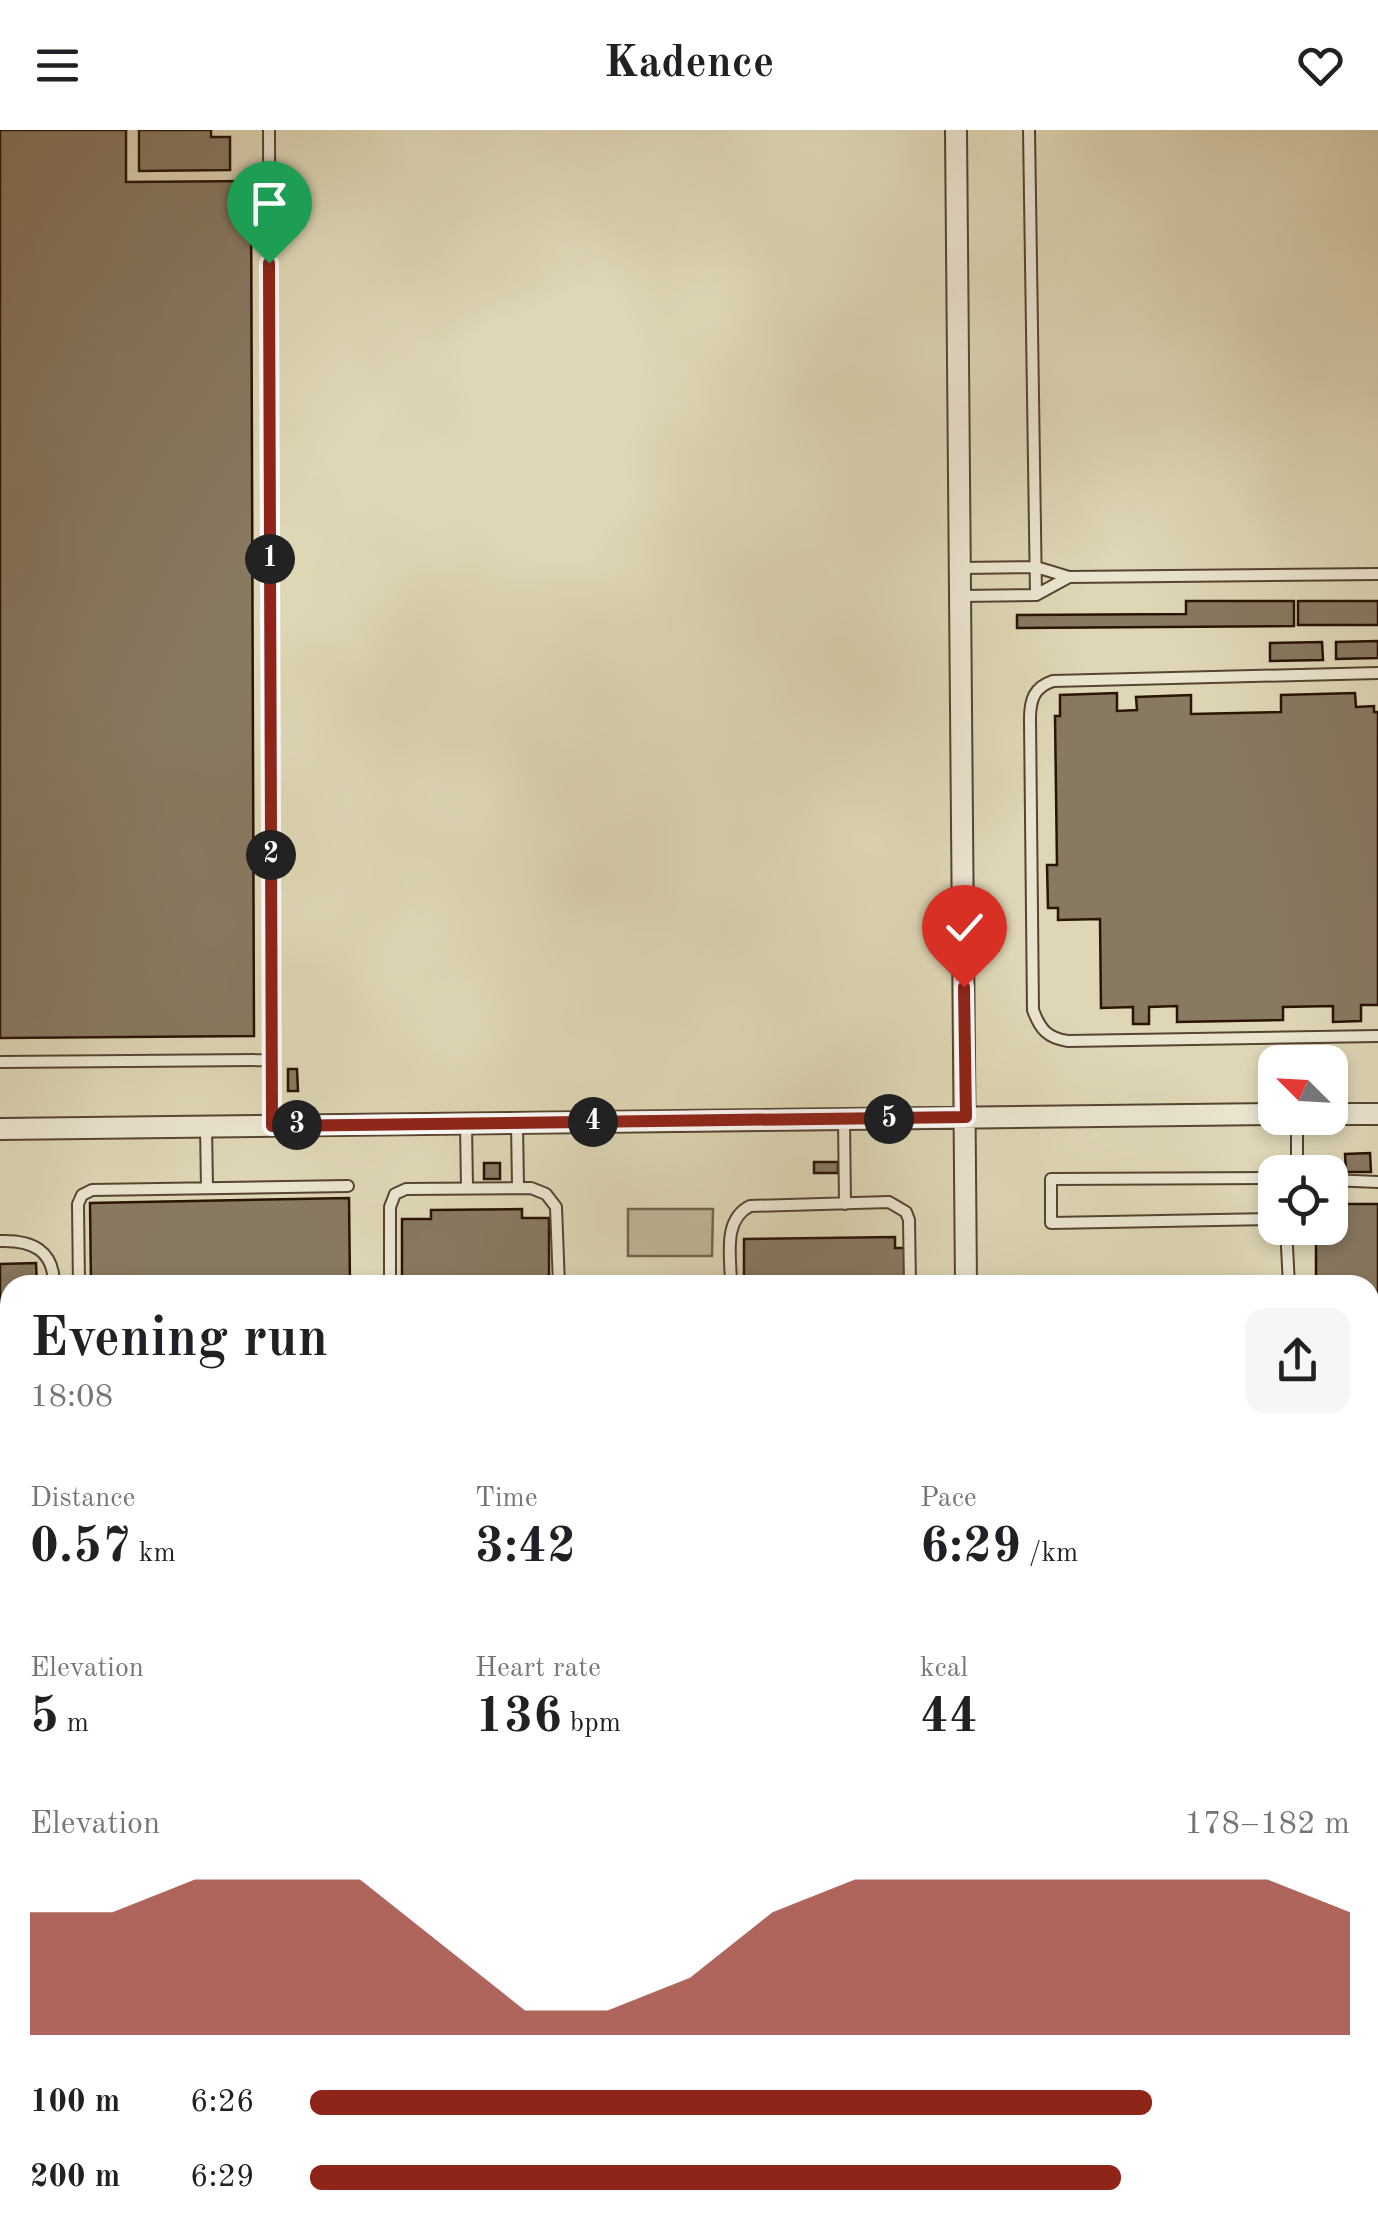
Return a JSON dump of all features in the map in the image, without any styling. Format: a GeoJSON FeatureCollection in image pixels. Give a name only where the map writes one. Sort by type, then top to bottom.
{"type":"FeatureCollection","features":[{"type":"Feature","properties":{"kind":"street"},"geometry":{"type":"LineString","coordinates":[[956,130],[966,1275]]}},
{"type":"Feature","properties":{"kind":"street"},"geometry":{"type":"LineString","coordinates":[[0,1128],[1258,1114]]}},
{"type":"Feature","properties":{"kind":"street"},"geometry":{"type":"LineString","coordinates":[[1348,1114],[1378,1114]]}},
{"type":"Feature","properties":{"kind":"lane"},"geometry":{"type":"LineString","coordinates":[[269,130],[272,1126]]}},
{"type":"Feature","properties":{"kind":"lane"},"geometry":{"type":"LineString","coordinates":[[1029,130],[1036,595]]}},
{"type":"Feature","properties":{"kind":"lane"},"geometry":{"type":"LineString","coordinates":[[960,568],[1036,567],[1069,578],[1378,574]]}},
{"type":"Feature","properties":{"kind":"lane"},"geometry":{"type":"LineString","coordinates":[[960,596],[1036,595],[1069,578]]}},
{"type":"Feature","properties":{"kind":"lane"},"geometry":{"type":"LineString","coordinates":[[1378,673],[1053,681],[1036,692],[1030,712],[1032,1010],[1042,1030],[1068,1042],[1378,1036]]}},
{"type":"Feature","properties":{"kind":"lane"},"geometry":{"type":"LineString","coordinates":[[0,1062],[272,1060]]}},
{"type":"Feature","properties":{"kind":"lane"},"geometry":{"type":"LineString","coordinates":[[844,1119],[844,1204]]}},
{"type":"Feature","properties":{"kind":"lane"},"geometry":{"type":"LineString","coordinates":[[466,1123],[466,1188]]}},
{"type":"Feature","properties":{"kind":"lane"},"geometry":{"type":"LineString","coordinates":[[517,1123],[518,1188]]}},
{"type":"Feature","properties":{"kind":"lane"},"geometry":{"type":"LineString","coordinates":[[206,1126],[207,1188]]}},
{"type":"Feature","properties":{"kind":"lane"},"geometry":{"type":"LineString","coordinates":[[1258,1178],[1052,1179],[1052,1223],[1258,1219]]}},
{"type":"Feature","properties":{"kind":"lane"},"geometry":{"type":"LineString","coordinates":[[1348,1181],[1378,1182]]}},
{"type":"Feature","properties":{"kind":"lane"},"geometry":{"type":"LineString","coordinates":[[79,1275],[78,1204],[82,1195],[92,1190],[348,1186]]}},
{"type":"Feature","properties":{"kind":"lane"},"geometry":{"type":"LineString","coordinates":[[390,1275],[390,1207],[394,1194],[406,1189],[518,1188],[540,1191],[556,1207],[559,1275]]}},
{"type":"Feature","properties":{"kind":"lane"},"geometry":{"type":"LineString","coordinates":[[731,1275],[731,1229],[741,1211],[750,1206],[889,1202],[906,1212],[909,1220],[910,1275]]}},
{"type":"Feature","properties":{"kind":"lane"},"geometry":{"type":"LineString","coordinates":[[0,1240],[25,1242],[42,1251],[52,1264],[53,1275]]}},
{"type":"Feature","properties":{"kind":"lane"},"geometry":{"type":"LineString","coordinates":[[1287,1245],[1288,1275]]}},
{"type":"Feature","properties":{"kind":"shaded area"},"geometry":{"type":"Polygon","coordinates":[[[628,1209],[713,1209],[712,1256],[628,1256],[628,1209]]]}},
{"type":"Feature","properties":{"kind":"building"},"geometry":{"type":"Polygon","coordinates":[[[0,130],[126,130],[126,182],[251,181],[254,1036],[0,1038],[0,130]]]}},
{"type":"Feature","properties":{"kind":"building"},"geometry":{"type":"Polygon","coordinates":[[[139,130],[211,130],[211,137],[230,137],[230,170],[139,171],[139,130]]]}},
{"type":"Feature","properties":{"kind":"building"},"geometry":{"type":"Polygon","coordinates":[[[1186,601],[1294,601],[1294,626],[1017,628],[1017,615],[1186,614],[1186,601]]]}},
{"type":"Feature","properties":{"kind":"building"},"geometry":{"type":"Polygon","coordinates":[[[1298,601],[1378,601],[1378,625],[1298,625],[1298,601]]]}},
{"type":"Feature","properties":{"kind":"building"},"geometry":{"type":"Polygon","coordinates":[[[1378,641],[1378,658],[1336,659],[1336,642],[1378,641]]]}},
{"type":"Feature","properties":{"kind":"building"},"geometry":{"type":"Polygon","coordinates":[[[1322,642],[1323,660],[1270,661],[1270,643],[1322,642]]]}},
{"type":"Feature","properties":{"kind":"building"},"geometry":{"type":"Polygon","coordinates":[[[1117,693],[1117,711],[1137,710],[1136,697],[1191,695],[1191,714],[1281,712],[1281,695],[1355,693],[1356,707],[1374,706],[1374,712],[1378,712],[1378,1005],[1361,1005],[1361,1021],[1333,1022],[1333,1006],[1283,1007],[1283,1020],[1177,1022],[1177,1006],[1149,1007],[1149,1024],[1133,1024],[1133,1007],[1101,1008],[1100,919],[1058,920],[1058,908],[1048,908],[1047,865],[1057,865],[1055,716],[1060,716],[1060,695],[1117,693]]]}},
{"type":"Feature","properties":{"kind":"building"},"geometry":{"type":"Polygon","coordinates":[[[288,1069],[297,1069],[298,1091],[288,1091],[288,1069]]]}},
{"type":"Feature","properties":{"kind":"building"},"geometry":{"type":"Polygon","coordinates":[[[1370,1153],[1371,1172],[1348,1172],[1345,1154],[1370,1153]]]}},
{"type":"Feature","properties":{"kind":"building"},"geometry":{"type":"Polygon","coordinates":[[[814,1162],[838,1162],[838,1173],[814,1173],[814,1162]]]}},
{"type":"Feature","properties":{"kind":"building"},"geometry":{"type":"Polygon","coordinates":[[[484,1163],[500,1163],[500,1179],[484,1179],[484,1163]]]}},
{"type":"Feature","properties":{"kind":"building"},"geometry":{"type":"Polygon","coordinates":[[[349,1198],[350,1275],[91,1275],[90,1203],[349,1198]]]}},
{"type":"Feature","properties":{"kind":"building"},"geometry":{"type":"Polygon","coordinates":[[[1348,1204],[1378,1204],[1378,1275],[1316,1275],[1316,1245],[1348,1245],[1348,1204]]]}},
{"type":"Feature","properties":{"kind":"building"},"geometry":{"type":"Polygon","coordinates":[[[522,1209],[522,1218],[549,1218],[549,1275],[402,1275],[402,1219],[431,1219],[431,1210],[522,1209]]]}},
{"type":"Feature","properties":{"kind":"building"},"geometry":{"type":"Polygon","coordinates":[[[895,1237],[895,1248],[905,1248],[906,1275],[744,1275],[744,1239],[895,1237]]]}},
{"type":"Feature","properties":{"kind":"building"},"geometry":{"type":"Polygon","coordinates":[[[36,1263],[37,1275],[0,1275],[0,1264],[36,1263]]]}},
{"type":"Feature","properties":{"kind":"route"},"geometry":{"type":"LineString","coordinates":[[269,263],[272,1126],[966,1117],[964,987]]}}]}
